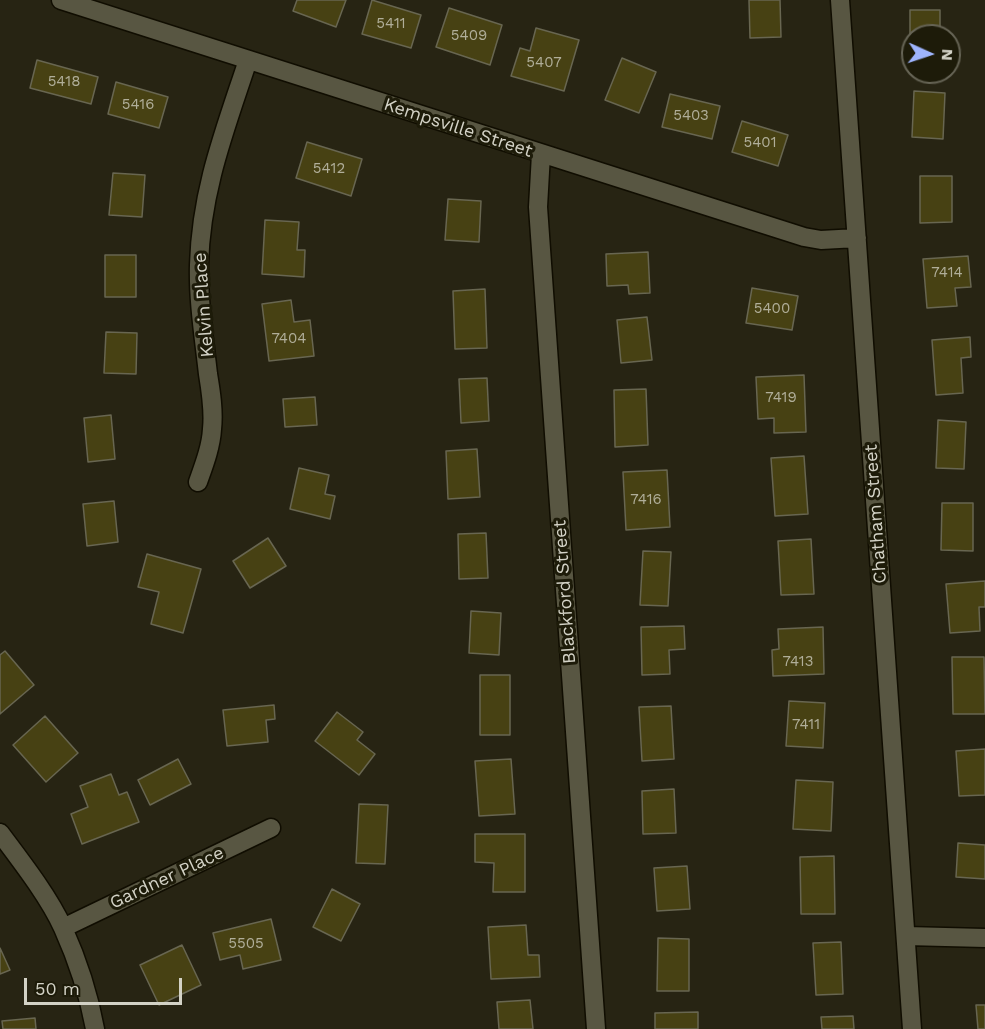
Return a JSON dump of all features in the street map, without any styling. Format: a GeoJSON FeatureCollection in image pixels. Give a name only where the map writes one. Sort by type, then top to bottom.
{"type":"FeatureCollection","features":[{"type":"Feature","properties":{"kind":"street","name":"Kempsville Street"},"geometry":{"type":"LineString","coordinates":[[61,0],[804,237],[821,240],[857,238]]}},
{"type":"Feature","properties":{"kind":"street","name":"Chatham Street"},"geometry":{"type":"LineString","coordinates":[[840,0],[912,1029]]}},
{"type":"Feature","properties":{"kind":"street","name":"Kelvin Place"},"geometry":{"type":"LineString","coordinates":[[198,482],[211,442],[213,426],[200,305],[199,267],[203,208],[210,177],[248,60]]}},
{"type":"Feature","properties":{"kind":"street","name":"Blackford Street"},"geometry":{"type":"LineString","coordinates":[[541,154],[538,207],[596,1029]]}},
{"type":"Feature","properties":{"kind":"street","name":"Gardner Place"},"geometry":{"type":"LineString","coordinates":[[63,928],[271,828]]}},
{"type":"Feature","properties":{"kind":"street"},"geometry":{"type":"LineString","coordinates":[[0,833],[25,865],[63,928],[82,980],[95,1029]]}},
{"type":"Feature","properties":{"kind":"street"},"geometry":{"type":"LineString","coordinates":[[906,936],[985,938]]}},
{"type":"Feature","properties":{"kind":"building"},"geometry":{"type":"Polygon","coordinates":[[[297,0],[346,0],[336,27],[293,11],[297,0]]]}},
{"type":"Feature","properties":{"kind":"building"},"geometry":{"type":"Polygon","coordinates":[[[372,0],[421,15],[411,48],[362,34],[372,0]]]}},
{"type":"Feature","properties":{"kind":"building"},"geometry":{"type":"Polygon","coordinates":[[[749,0],[780,0],[781,37],[750,38],[749,0]]]}},
{"type":"Feature","properties":{"kind":"building"},"geometry":{"type":"Polygon","coordinates":[[[449,8],[502,25],[490,65],[436,47],[449,8]]]}},
{"type":"Feature","properties":{"kind":"building"},"geometry":{"type":"Polygon","coordinates":[[[910,10],[940,10],[940,24],[910,24],[910,10]]]}},
{"type":"Feature","properties":{"kind":"building"},"geometry":{"type":"Polygon","coordinates":[[[536,28],[579,40],[564,91],[511,76],[520,48],[530,51],[536,28]]]}},
{"type":"Feature","properties":{"kind":"building"},"geometry":{"type":"Polygon","coordinates":[[[622,58],[656,72],[639,113],[605,100],[622,58]]]}},
{"type":"Feature","properties":{"kind":"building"},"geometry":{"type":"Polygon","coordinates":[[[37,60],[98,77],[91,104],[30,88],[37,60]]]}},
{"type":"Feature","properties":{"kind":"building"},"geometry":{"type":"Polygon","coordinates":[[[116,82],[168,97],[159,128],[108,114],[116,82]]]}},
{"type":"Feature","properties":{"kind":"building"},"geometry":{"type":"Polygon","coordinates":[[[914,91],[945,93],[943,139],[912,137],[914,91]]]}},
{"type":"Feature","properties":{"kind":"building"},"geometry":{"type":"Polygon","coordinates":[[[670,94],[720,106],[712,139],[662,127],[670,94]]]}},
{"type":"Feature","properties":{"kind":"building"},"geometry":{"type":"Polygon","coordinates":[[[742,121],[788,135],[778,166],[732,152],[742,121]]]}},
{"type":"Feature","properties":{"kind":"building"},"geometry":{"type":"Polygon","coordinates":[[[307,142],[362,159],[351,196],[296,178],[307,142]]]}},
{"type":"Feature","properties":{"kind":"building"},"geometry":{"type":"Polygon","coordinates":[[[113,173],[145,175],[142,217],[109,215],[113,173]]]}},
{"type":"Feature","properties":{"kind":"building"},"geometry":{"type":"Polygon","coordinates":[[[920,176],[952,176],[952,222],[920,223],[920,176]]]}},
{"type":"Feature","properties":{"kind":"building"},"geometry":{"type":"Polygon","coordinates":[[[448,199],[481,201],[479,242],[445,240],[448,199]]]}},
{"type":"Feature","properties":{"kind":"building"},"geometry":{"type":"Polygon","coordinates":[[[265,220],[299,222],[297,250],[305,250],[304,277],[262,274],[265,220]]]}},
{"type":"Feature","properties":{"kind":"building"},"geometry":{"type":"Polygon","coordinates":[[[648,252],[650,293],[629,294],[628,285],[607,286],[606,254],[648,252]]]}},
{"type":"Feature","properties":{"kind":"building"},"geometry":{"type":"Polygon","coordinates":[[[105,255],[136,255],[136,297],[105,297],[105,255]]]}},
{"type":"Feature","properties":{"kind":"building"},"geometry":{"type":"Polygon","coordinates":[[[968,256],[971,287],[955,288],[957,306],[927,308],[923,259],[968,256]]]}},
{"type":"Feature","properties":{"kind":"building"},"geometry":{"type":"Polygon","coordinates":[[[752,288],[798,296],[792,330],[746,323],[752,288]]]}},
{"type":"Feature","properties":{"kind":"building"},"geometry":{"type":"Polygon","coordinates":[[[485,289],[487,348],[455,349],[453,291],[485,289]]]}},
{"type":"Feature","properties":{"kind":"building"},"geometry":{"type":"Polygon","coordinates":[[[291,300],[294,322],[310,320],[314,356],[269,361],[262,304],[291,300]]]}},
{"type":"Feature","properties":{"kind":"building"},"geometry":{"type":"Polygon","coordinates":[[[647,317],[652,360],[621,363],[617,320],[647,317]]]}},
{"type":"Feature","properties":{"kind":"building"},"geometry":{"type":"Polygon","coordinates":[[[106,332],[137,333],[136,374],[104,373],[106,332]]]}},
{"type":"Feature","properties":{"kind":"building"},"geometry":{"type":"Polygon","coordinates":[[[970,337],[971,357],[961,358],[963,393],[936,395],[932,340],[970,337]]]}},
{"type":"Feature","properties":{"kind":"building"},"geometry":{"type":"Polygon","coordinates":[[[804,375],[806,432],[774,433],[774,418],[758,419],[756,377],[804,375]]]}},
{"type":"Feature","properties":{"kind":"building"},"geometry":{"type":"Polygon","coordinates":[[[487,378],[489,421],[461,423],[459,379],[487,378]]]}},
{"type":"Feature","properties":{"kind":"building"},"geometry":{"type":"Polygon","coordinates":[[[646,389],[648,445],[615,447],[614,390],[646,389]]]}},
{"type":"Feature","properties":{"kind":"building"},"geometry":{"type":"Polygon","coordinates":[[[315,397],[317,425],[285,427],[283,399],[315,397]]]}},
{"type":"Feature","properties":{"kind":"building"},"geometry":{"type":"Polygon","coordinates":[[[111,415],[115,459],[88,462],[84,418],[111,415]]]}},
{"type":"Feature","properties":{"kind":"building"},"geometry":{"type":"Polygon","coordinates":[[[938,420],[966,422],[964,469],[936,468],[938,420]]]}},
{"type":"Feature","properties":{"kind":"building"},"geometry":{"type":"Polygon","coordinates":[[[477,449],[480,497],[448,499],[446,451],[477,449]]]}},
{"type":"Feature","properties":{"kind":"building"},"geometry":{"type":"Polygon","coordinates":[[[804,456],[808,514],[775,516],[771,458],[804,456]]]}},
{"type":"Feature","properties":{"kind":"building"},"geometry":{"type":"Polygon","coordinates":[[[299,468],[329,475],[325,494],[335,496],[330,519],[290,509],[299,468]]]}},
{"type":"Feature","properties":{"kind":"building"},"geometry":{"type":"Polygon","coordinates":[[[667,470],[670,527],[626,530],[623,472],[667,470]]]}},
{"type":"Feature","properties":{"kind":"building"},"geometry":{"type":"Polygon","coordinates":[[[114,501],[118,542],[87,546],[83,504],[114,501]]]}},
{"type":"Feature","properties":{"kind":"building"},"geometry":{"type":"Polygon","coordinates":[[[942,503],[973,503],[973,551],[941,550],[942,503]]]}},
{"type":"Feature","properties":{"kind":"building"},"geometry":{"type":"Polygon","coordinates":[[[486,533],[488,578],[459,579],[458,534],[486,533]]]}},
{"type":"Feature","properties":{"kind":"building"},"geometry":{"type":"Polygon","coordinates":[[[268,538],[286,566],[250,588],[233,561],[268,538]]]}},
{"type":"Feature","properties":{"kind":"building"},"geometry":{"type":"Polygon","coordinates":[[[811,539],[814,594],[781,595],[778,541],[811,539]]]}},
{"type":"Feature","properties":{"kind":"building"},"geometry":{"type":"Polygon","coordinates":[[[643,551],[671,552],[668,606],[640,605],[643,551]]]}},
{"type":"Feature","properties":{"kind":"building"},"geometry":{"type":"Polygon","coordinates":[[[147,554],[201,569],[183,633],[151,624],[159,592],[138,587],[147,554]]]}},
{"type":"Feature","properties":{"kind":"building"},"geometry":{"type":"Polygon","coordinates":[[[985,581],[985,607],[979,607],[980,631],[950,633],[946,584],[985,581]]]}},
{"type":"Feature","properties":{"kind":"building"},"geometry":{"type":"Polygon","coordinates":[[[471,611],[501,613],[499,655],[469,653],[471,611]]]}},
{"type":"Feature","properties":{"kind":"building"},"geometry":{"type":"Polygon","coordinates":[[[684,626],[685,649],[669,650],[670,674],[642,675],[641,627],[684,626]]]}},
{"type":"Feature","properties":{"kind":"building"},"geometry":{"type":"Polygon","coordinates":[[[823,627],[824,674],[773,676],[772,650],[779,649],[778,629],[823,627]]]}},
{"type":"Feature","properties":{"kind":"building"},"geometry":{"type":"Polygon","coordinates":[[[5,651],[34,685],[0,714],[0,655],[5,651]]]}},
{"type":"Feature","properties":{"kind":"building"},"geometry":{"type":"Polygon","coordinates":[[[952,657],[984,657],[985,714],[953,714],[952,657]]]}},
{"type":"Feature","properties":{"kind":"building"},"geometry":{"type":"Polygon","coordinates":[[[480,675],[510,675],[510,735],[480,735],[480,675]]]}},
{"type":"Feature","properties":{"kind":"building"},"geometry":{"type":"Polygon","coordinates":[[[789,701],[825,703],[823,748],[786,746],[789,701]]]}},
{"type":"Feature","properties":{"kind":"building"},"geometry":{"type":"Polygon","coordinates":[[[274,705],[275,719],[266,720],[268,742],[227,746],[223,710],[274,705]]]}},
{"type":"Feature","properties":{"kind":"building"},"geometry":{"type":"Polygon","coordinates":[[[671,706],[674,759],[642,761],[639,707],[671,706]]]}},
{"type":"Feature","properties":{"kind":"building"},"geometry":{"type":"Polygon","coordinates":[[[337,712],[363,732],[357,740],[375,754],[359,775],[315,741],[337,712]]]}},
{"type":"Feature","properties":{"kind":"building"},"geometry":{"type":"Polygon","coordinates":[[[45,716],[78,753],[46,782],[13,745],[45,716]]]}},
{"type":"Feature","properties":{"kind":"building"},"geometry":{"type":"Polygon","coordinates":[[[985,749],[985,795],[959,796],[956,751],[985,749]]]}},
{"type":"Feature","properties":{"kind":"building"},"geometry":{"type":"Polygon","coordinates":[[[178,759],[191,784],[150,805],[138,780],[178,759]]]}},
{"type":"Feature","properties":{"kind":"building"},"geometry":{"type":"Polygon","coordinates":[[[511,759],[515,814],[479,816],[475,761],[511,759]]]}},
{"type":"Feature","properties":{"kind":"building"},"geometry":{"type":"Polygon","coordinates":[[[111,774],[119,795],[127,792],[139,822],[82,844],[71,814],[88,807],[80,786],[111,774]]]}},
{"type":"Feature","properties":{"kind":"building"},"geometry":{"type":"Polygon","coordinates":[[[796,780],[833,782],[831,831],[793,829],[796,780]]]}},
{"type":"Feature","properties":{"kind":"building"},"geometry":{"type":"Polygon","coordinates":[[[674,789],[676,833],[643,834],[642,791],[674,789]]]}},
{"type":"Feature","properties":{"kind":"building"},"geometry":{"type":"Polygon","coordinates":[[[359,804],[388,805],[385,864],[356,863],[359,804]]]}},
{"type":"Feature","properties":{"kind":"building"},"geometry":{"type":"Polygon","coordinates":[[[475,834],[525,834],[525,892],[493,892],[494,863],[475,862],[475,834]]]}},
{"type":"Feature","properties":{"kind":"building"},"geometry":{"type":"Polygon","coordinates":[[[958,843],[985,845],[985,879],[956,877],[958,843]]]}},
{"type":"Feature","properties":{"kind":"building"},"geometry":{"type":"Polygon","coordinates":[[[834,856],[835,914],[801,914],[800,857],[834,856]]]}},
{"type":"Feature","properties":{"kind":"building"},"geometry":{"type":"Polygon","coordinates":[[[687,866],[690,909],[657,911],[654,868],[687,866]]]}},
{"type":"Feature","properties":{"kind":"building"},"geometry":{"type":"Polygon","coordinates":[[[332,889],[360,904],[341,941],[313,927],[332,889]]]}},
{"type":"Feature","properties":{"kind":"building"},"geometry":{"type":"Polygon","coordinates":[[[271,919],[281,960],[243,969],[240,955],[220,960],[213,933],[271,919]]]}},
{"type":"Feature","properties":{"kind":"building"},"geometry":{"type":"Polygon","coordinates":[[[526,925],[528,955],[539,955],[540,977],[491,979],[488,927],[526,925]]]}},
{"type":"Feature","properties":{"kind":"building"},"geometry":{"type":"Polygon","coordinates":[[[658,938],[689,939],[689,991],[657,991],[658,938]]]}},
{"type":"Feature","properties":{"kind":"building"},"geometry":{"type":"Polygon","coordinates":[[[841,942],[843,994],[816,995],[813,943],[841,942]]]}},
{"type":"Feature","properties":{"kind":"building"},"geometry":{"type":"Polygon","coordinates":[[[182,945],[201,985],[159,1005],[140,965],[182,945]]]}},
{"type":"Feature","properties":{"kind":"building"},"geometry":{"type":"Polygon","coordinates":[[[0,948],[10,970],[0,974],[0,948]]]}},
{"type":"Feature","properties":{"kind":"building"},"geometry":{"type":"Polygon","coordinates":[[[530,1000],[533,1029],[499,1029],[497,1002],[530,1000]]]}},
{"type":"Feature","properties":{"kind":"building"},"geometry":{"type":"Polygon","coordinates":[[[976,1005],[985,1005],[985,1029],[978,1029],[976,1005]]]}},
{"type":"Feature","properties":{"kind":"building"},"geometry":{"type":"Polygon","coordinates":[[[698,1012],[698,1029],[655,1029],[655,1013],[698,1012]]]}},
{"type":"Feature","properties":{"kind":"building"},"geometry":{"type":"Polygon","coordinates":[[[853,1016],[854,1029],[822,1029],[821,1017],[853,1016]]]}},
{"type":"Feature","properties":{"kind":"building"},"geometry":{"type":"Polygon","coordinates":[[[35,1018],[36,1029],[3,1029],[2,1021],[35,1018]]]}}]}
